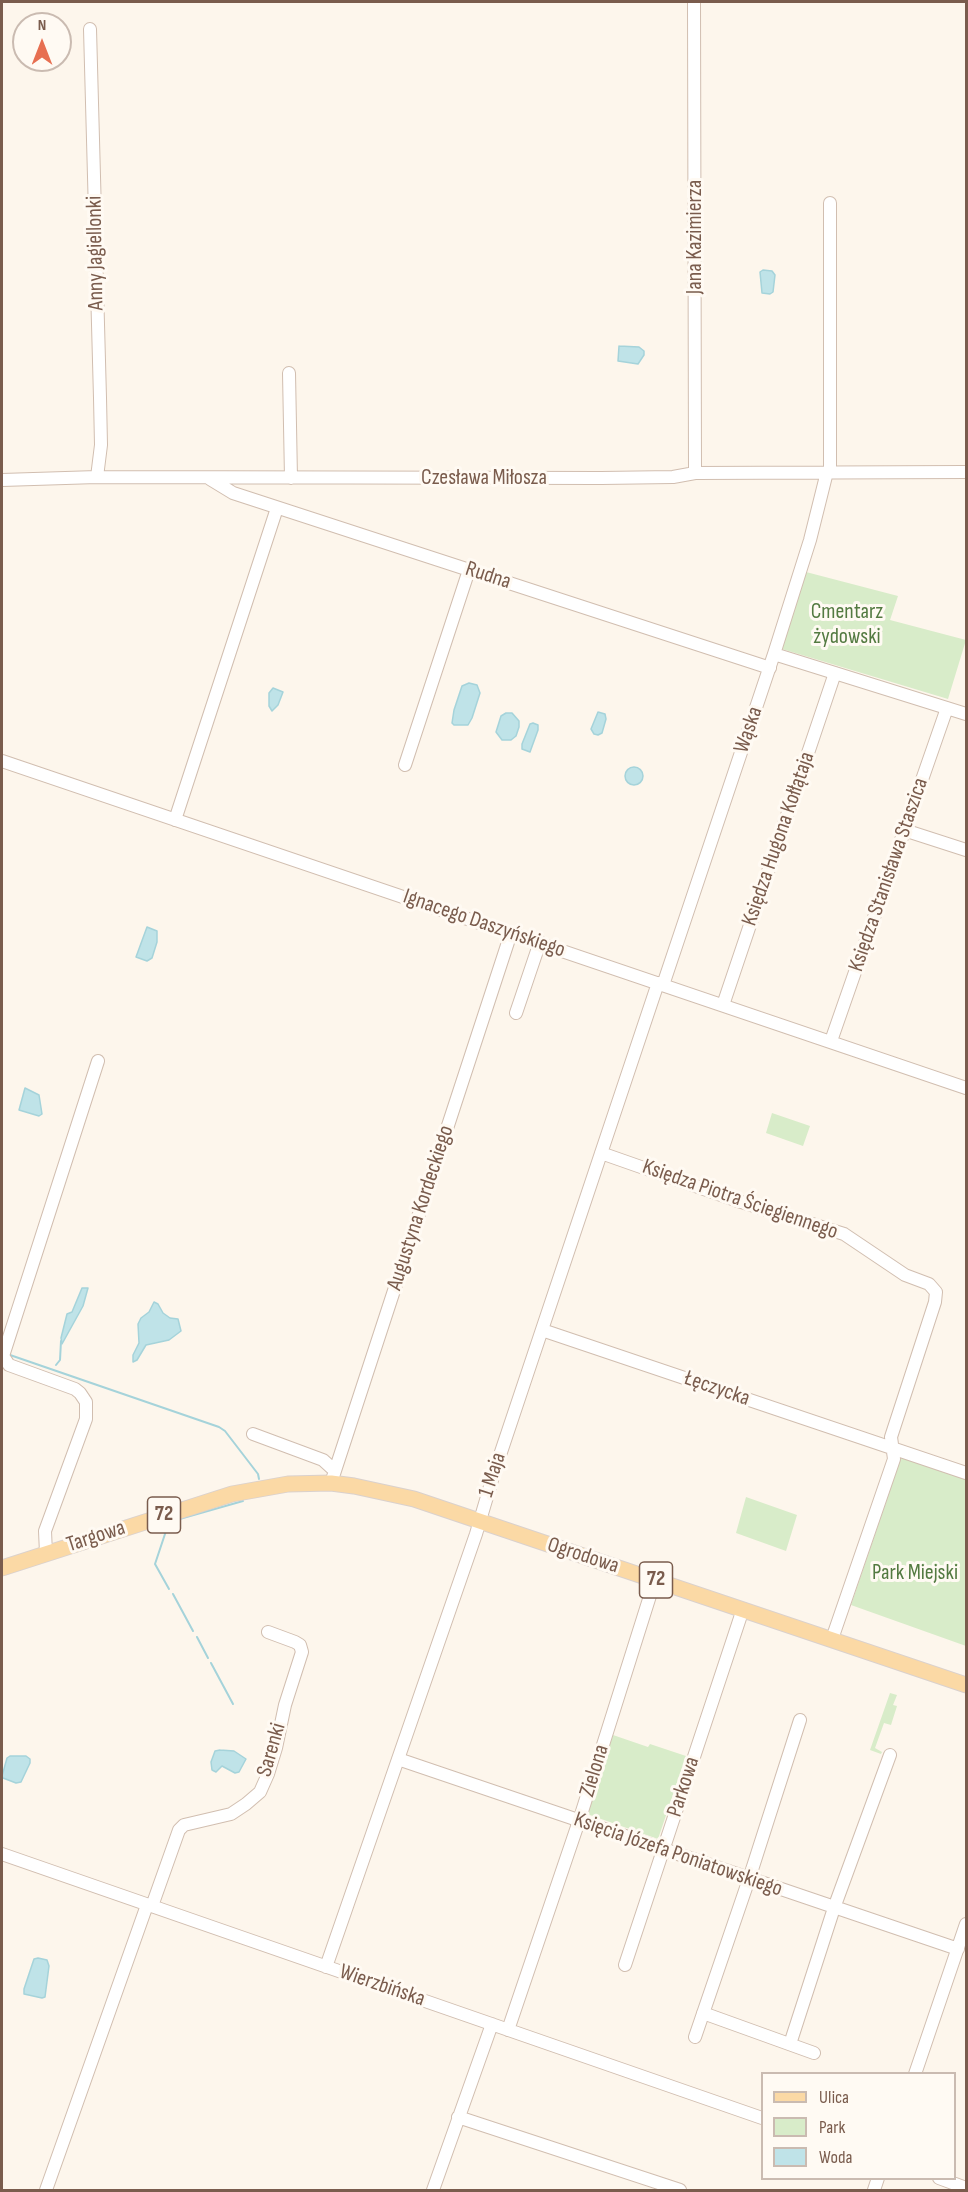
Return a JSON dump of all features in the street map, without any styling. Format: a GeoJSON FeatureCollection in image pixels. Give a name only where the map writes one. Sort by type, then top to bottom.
{"type":"FeatureCollection","features":[{"type":"Feature","properties":{"kind":"main road","name":"Ogrodowa"},"geometry":{"type":"LineString","coordinates":[[333,1476],[480,1521],[832,1639]]}},
{"type":"Feature","properties":{"kind":"main road","name":"Targowa"},"geometry":{"type":"LineString","coordinates":[[2,1568],[232,1494],[333,1476]]}},
{"type":"Feature","properties":{"kind":"main road","name":"72"},"geometry":{"type":"LineString","coordinates":[[832,1639],[966,1685]]}},
{"type":"Feature","properties":{"kind":"street","name":"Jana Kazimierza"},"geometry":{"type":"LineString","coordinates":[[694,2],[695,473]]}},
{"type":"Feature","properties":{"kind":"street","name":"Anny Jagiellonki"},"geometry":{"type":"LineString","coordinates":[[90,29],[101,445],[97,477]]}},
{"type":"Feature","properties":{"kind":"street","name":"Wąska"},"geometry":{"type":"LineString","coordinates":[[660,984],[770,668],[829,472],[830,203]]}},
{"type":"Feature","properties":{"kind":"street"},"geometry":{"type":"LineString","coordinates":[[289,373],[291,478]]}},
{"type":"Feature","properties":{"kind":"street","name":"Czesława Miłosza"},"geometry":{"type":"LineString","coordinates":[[2,480],[97,477],[601,478],[673,477],[695,473],[966,472]]}},
{"type":"Feature","properties":{"kind":"street","name":"Rudna"},"geometry":{"type":"LineString","coordinates":[[210,479],[233,494],[770,668]]}},
{"type":"Feature","properties":{"kind":"street"},"geometry":{"type":"LineString","coordinates":[[176,820],[277,508]]}},
{"type":"Feature","properties":{"kind":"street"},"geometry":{"type":"LineString","coordinates":[[405,765],[469,570]]}},
{"type":"Feature","properties":{"kind":"street"},"geometry":{"type":"LineString","coordinates":[[774,654],[966,714]]}},
{"type":"Feature","properties":{"kind":"street","name":"Księdza Hugona Kołłątaja"},"geometry":{"type":"LineString","coordinates":[[723,1005],[835,673]]}},
{"type":"Feature","properties":{"kind":"street","name":"Księdza Stanisława Staszica"},"geometry":{"type":"LineString","coordinates":[[831,1041],[947,708]]}},
{"type":"Feature","properties":{"kind":"street","name":"Ignacego Daszyńskiego"},"geometry":{"type":"LineString","coordinates":[[2,761],[966,1088]]}},
{"type":"Feature","properties":{"kind":"street"},"geometry":{"type":"LineString","coordinates":[[904,830],[966,850]]}},
{"type":"Feature","properties":{"kind":"street","name":"Augustyna Kordeckiego"},"geometry":{"type":"LineString","coordinates":[[333,1476],[511,933]]}},
{"type":"Feature","properties":{"kind":"street"},"geometry":{"type":"LineString","coordinates":[[516,1013],[540,942]]}},
{"type":"Feature","properties":{"kind":"street","name":"1 Maja"},"geometry":{"type":"LineString","coordinates":[[326,1967],[480,1521],[601,1153],[660,984]]}},
{"type":"Feature","properties":{"kind":"street"},"geometry":{"type":"LineString","coordinates":[[46,1553],[45,1531],[86,1419],[86,1402],[75,1389],[9,1365],[3,1356],[98,1061]]}},
{"type":"Feature","properties":{"kind":"street","name":"Księdza Piotra Ściegiennego"},"geometry":{"type":"LineString","coordinates":[[601,1153],[735,1200],[844,1234],[905,1275],[929,1284],[936,1292],[934,1302],[891,1437],[892,1448]]}},
{"type":"Feature","properties":{"kind":"street","name":"Łęczycka"},"geometry":{"type":"LineString","coordinates":[[542,1330],[966,1473]]}},
{"type":"Feature","properties":{"kind":"street","name":"Ogrodowa"},"geometry":{"type":"LineString","coordinates":[[253,1434],[323,1460],[333,1476]]}},
{"type":"Feature","properties":{"kind":"street"},"geometry":{"type":"LineString","coordinates":[[832,1639],[894,1459],[892,1448]]}},
{"type":"Feature","properties":{"kind":"street","name":"Zielona"},"geometry":{"type":"LineString","coordinates":[[508,2030],[579,1821],[655,1580]]}},
{"type":"Feature","properties":{"kind":"street","name":"Parkowa"},"geometry":{"type":"LineString","coordinates":[[625,1965],[743,1609]]}},
{"type":"Feature","properties":{"kind":"street","name":"Sarenki"},"geometry":{"type":"LineString","coordinates":[[149,1906],[184,1825],[221,1817],[238,1809],[260,1792],[268,1774],[285,1706],[302,1652],[300,1645],[295,1642],[268,1632]]}},
{"type":"Feature","properties":{"kind":"street"},"geometry":{"type":"LineString","coordinates":[[695,2037],[800,1720]]}},
{"type":"Feature","properties":{"kind":"street"},"geometry":{"type":"LineString","coordinates":[[790,2044],[834,1908],[890,1755]]}},
{"type":"Feature","properties":{"kind":"street","name":"Księcia Józefa Poniatowskiego"},"geometry":{"type":"LineString","coordinates":[[398,1759],[958,1949]]}},
{"type":"Feature","properties":{"kind":"street","name":"Wierzbińska"},"geometry":{"type":"LineString","coordinates":[[2,1856],[761,2118]]}},
{"type":"Feature","properties":{"kind":"street"},"geometry":{"type":"LineString","coordinates":[[46,2190],[149,1906]]}},
{"type":"Feature","properties":{"kind":"street"},"geometry":{"type":"LineString","coordinates":[[915,2072],[966,1924]]}},
{"type":"Feature","properties":{"kind":"street"},"geometry":{"type":"LineString","coordinates":[[703,2013],[814,2053]]}},
{"type":"Feature","properties":{"kind":"street"},"geometry":{"type":"LineString","coordinates":[[433,2190],[492,2024]]}},
{"type":"Feature","properties":{"kind":"street"},"geometry":{"type":"LineString","coordinates":[[459,2117],[680,2190]]}},
{"type":"Feature","properties":{"kind":"street"},"geometry":{"type":"LineString","coordinates":[[944,2180],[966,2188]]}},
{"type":"Feature","properties":{"kind":"green space","name":"Cmentarz żydowski"},"geometry":{"type":"Polygon","coordinates":[[[806,572],[898,596],[890,620],[966,640],[948,699],[782,649],[806,572]]]}},
{"type":"Feature","properties":{"kind":"green space"},"geometry":{"type":"Polygon","coordinates":[[[772,1113],[810,1126],[803,1146],[766,1133],[772,1113]]]}},
{"type":"Feature","properties":{"kind":"green space","name":"Park Miejski"},"geometry":{"type":"Polygon","coordinates":[[[902,1455],[966,1478],[966,1646],[851,1605],[902,1455]]]}},
{"type":"Feature","properties":{"kind":"green space"},"geometry":{"type":"Polygon","coordinates":[[[746,1497],[797,1515],[786,1551],[736,1533],[746,1497]]]}},
{"type":"Feature","properties":{"kind":"green space"},"geometry":{"type":"Polygon","coordinates":[[[890,1693],[897,1695],[893,1705],[897,1706],[891,1725],[884,1723],[875,1748],[882,1752],[881,1754],[870,1750],[890,1693]]]}},
{"type":"Feature","properties":{"kind":"green space"},"geometry":{"type":"Polygon","coordinates":[[[613,1735],[648,1747],[650,1744],[686,1756],[658,1839],[587,1814],[613,1735]]]}},
{"type":"Feature","properties":{"kind":"water"},"geometry":{"type":"Polygon","coordinates":[[[772,271],[775,275],[773,292],[770,294],[762,293],[760,272],[772,271]]]}},
{"type":"Feature","properties":{"kind":"water"},"geometry":{"type":"Polygon","coordinates":[[[619,346],[639,347],[644,351],[644,355],[638,364],[618,361],[619,346]]]}},
{"type":"Feature","properties":{"kind":"water"},"geometry":{"type":"Polygon","coordinates":[[[469,683],[477,685],[480,693],[472,718],[468,725],[454,725],[452,723],[454,710],[462,686],[469,683]]]}},
{"type":"Feature","properties":{"kind":"water"},"geometry":{"type":"Polygon","coordinates":[[[273,688],[283,692],[278,705],[272,711],[269,706],[269,693],[273,688]]]}},
{"type":"Feature","properties":{"kind":"water"},"geometry":{"type":"Polygon","coordinates":[[[598,712],[605,714],[606,719],[602,733],[598,735],[594,734],[591,729],[598,712]]]}},
{"type":"Feature","properties":{"kind":"water"},"geometry":{"type":"Polygon","coordinates":[[[512,713],[519,721],[516,736],[511,740],[502,740],[496,732],[501,716],[512,713]]]}},
{"type":"Feature","properties":{"kind":"water"},"geometry":{"type":"Polygon","coordinates":[[[530,724],[538,725],[538,730],[530,752],[522,749],[522,744],[530,724]]]}},
{"type":"Feature","properties":{"kind":"water"},"geometry":{"type":"Polygon","coordinates":[[[634,767],[640,770],[643,776],[640,782],[634,785],[628,782],[625,776],[628,770],[634,767]]]}},
{"type":"Feature","properties":{"kind":"water"},"geometry":{"type":"Polygon","coordinates":[[[147,927],[157,931],[157,942],[152,958],[147,961],[136,957],[147,927]]]}},
{"type":"Feature","properties":{"kind":"water"},"geometry":{"type":"Polygon","coordinates":[[[25,1088],[39,1095],[42,1114],[39,1116],[19,1110],[25,1088]]]}},
{"type":"Feature","properties":{"kind":"water"},"geometry":{"type":"Polygon","coordinates":[[[82,1288],[88,1288],[83,1306],[62,1344],[61,1338],[67,1314],[72,1312],[82,1288]]]}},
{"type":"Feature","properties":{"kind":"water"},"geometry":{"type":"Polygon","coordinates":[[[154,1302],[170,1318],[178,1319],[181,1331],[169,1340],[146,1345],[137,1360],[133,1362],[133,1355],[139,1343],[138,1324],[141,1318],[149,1312],[154,1302]]]}},
{"type":"Feature","properties":{"kind":"water"},"geometry":{"type":"Polygon","coordinates":[[[215,1751],[234,1751],[246,1759],[239,1772],[235,1773],[222,1766],[216,1772],[212,1770],[211,1762],[215,1751]]]}},
{"type":"Feature","properties":{"kind":"water"},"geometry":{"type":"Polygon","coordinates":[[[26,1756],[30,1759],[21,1782],[16,1783],[2,1776],[7,1758],[26,1756]]]}},
{"type":"Feature","properties":{"kind":"water"},"geometry":{"type":"Polygon","coordinates":[[[34,1959],[47,1960],[49,1966],[45,1997],[42,1998],[24,1994],[34,1959]]]}},
{"type":"Feature","properties":{"kind":"waterway"},"geometry":{"type":"LineString","coordinates":[[56,1365],[60,1360],[61,1341]]}},
{"type":"Feature","properties":{"kind":"waterway"},"geometry":{"type":"LineString","coordinates":[[10,1355],[219,1427],[225,1431],[258,1474],[259,1479]]}},
{"type":"Feature","properties":{"kind":"waterway"},"geometry":{"type":"LineString","coordinates":[[169,1589],[155,1564],[169,1522],[243,1501]]}},
{"type":"Feature","properties":{"kind":"waterway"},"geometry":{"type":"LineString","coordinates":[[173,1594],[193,1631]]}},
{"type":"Feature","properties":{"kind":"waterway"},"geometry":{"type":"LineString","coordinates":[[197,1637],[208,1658]]}},
{"type":"Feature","properties":{"kind":"waterway"},"geometry":{"type":"LineString","coordinates":[[211,1663],[233,1704]]}}]}
